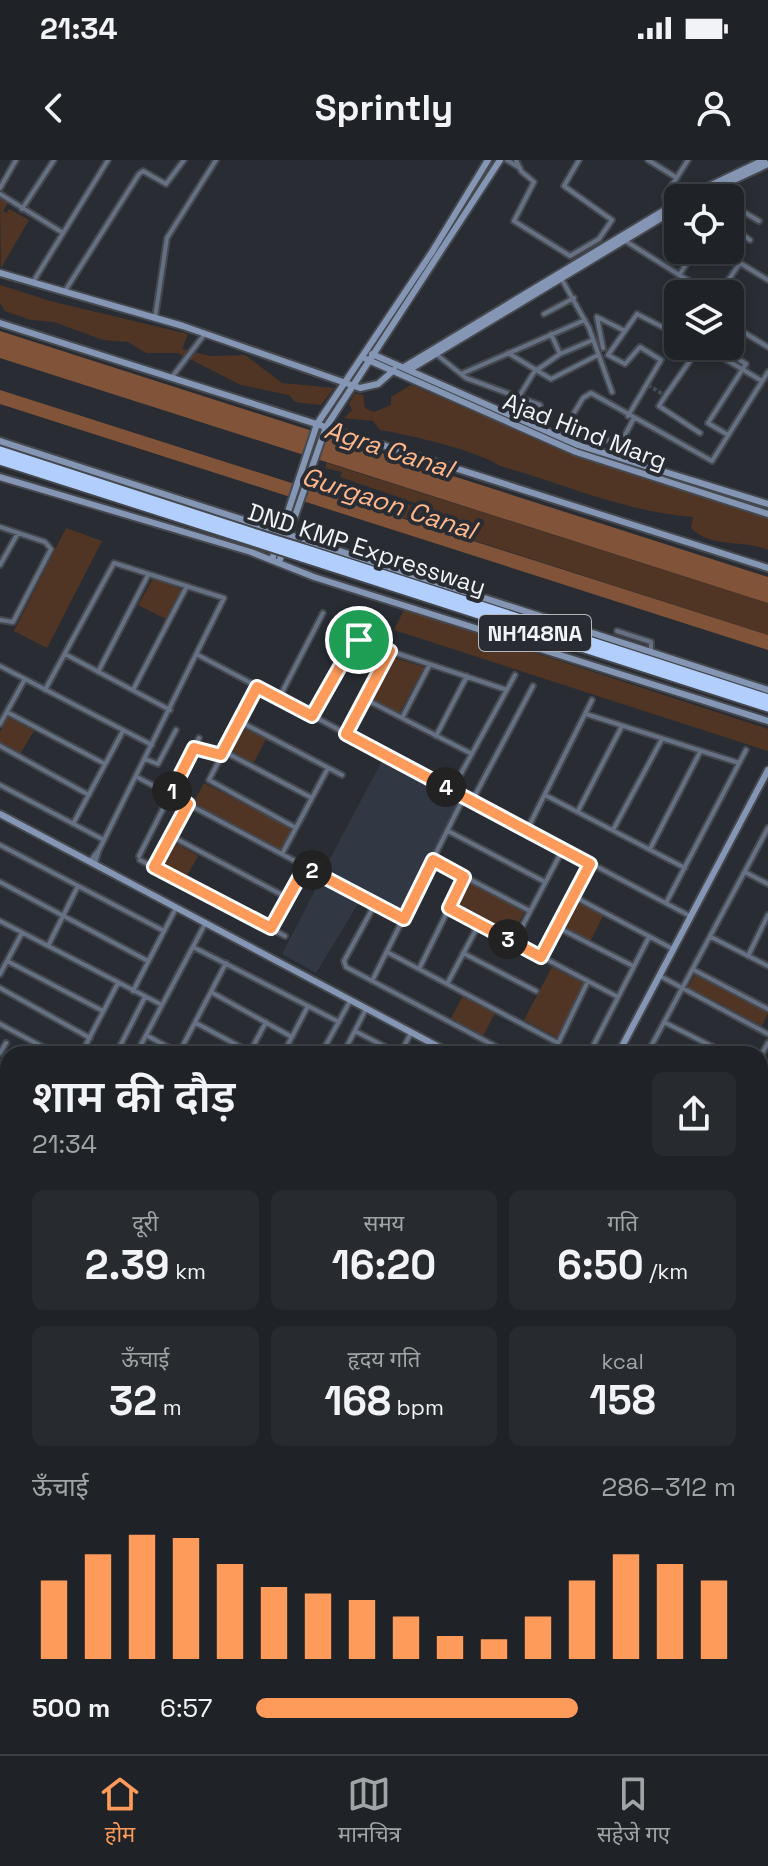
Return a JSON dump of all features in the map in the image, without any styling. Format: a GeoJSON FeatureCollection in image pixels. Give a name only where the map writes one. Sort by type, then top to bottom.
{"type":"FeatureCollection","features":[{"type":"Feature","properties":{"kind":"highway"},"geometry":{"type":"LineString","coordinates":[[0,441],[8,459],[0,467]]}},
{"type":"Feature","properties":{"kind":"highway","name":"DND KMP Expressway"},"geometry":{"type":"LineString","coordinates":[[8,459],[47,466],[768,707]]}},
{"type":"Feature","properties":{"kind":"highway","name":"DND KMP Expressway"},"geometry":{"type":"LineString","coordinates":[[8,459],[768,699]]}},
{"type":"Feature","properties":{"kind":"street"},"geometry":{"type":"LineString","coordinates":[[0,188],[16,160]]}},
{"type":"Feature","properties":{"kind":"street"},"geometry":{"type":"LineString","coordinates":[[22,209],[54,160]]}},
{"type":"Feature","properties":{"kind":"street"},"geometry":{"type":"LineString","coordinates":[[31,284],[108,160]]}},
{"type":"Feature","properties":{"kind":"street"},"geometry":{"type":"LineString","coordinates":[[64,293],[139,174],[143,171],[166,184],[184,160]]}},
{"type":"Feature","properties":{"kind":"street"},"geometry":{"type":"LineString","coordinates":[[155,318],[167,238],[216,160]]}},
{"type":"Feature","properties":{"kind":"street"},"geometry":{"type":"LineString","coordinates":[[368,355],[488,160]]}},
{"type":"Feature","properties":{"kind":"street"},"geometry":{"type":"LineString","coordinates":[[276,561],[281,530],[316,427],[500,160]]}},
{"type":"Feature","properties":{"kind":"street"},"geometry":{"type":"LineString","coordinates":[[507,160],[520,163],[534,183],[515,222],[570,256],[605,233],[611,216],[564,186],[579,160]]}},
{"type":"Feature","properties":{"kind":"street"},"geometry":{"type":"LineString","coordinates":[[648,160],[677,178]]}},
{"type":"Feature","properties":{"kind":"street"},"geometry":{"type":"LineString","coordinates":[[673,184],[688,160]]}},
{"type":"Feature","properties":{"kind":"street"},"geometry":{"type":"LineString","coordinates":[[716,184],[766,162]]}},
{"type":"Feature","properties":{"kind":"street"},"geometry":{"type":"LineString","coordinates":[[723,184],[766,162]]}},
{"type":"Feature","properties":{"kind":"street"},"geometry":{"type":"LineString","coordinates":[[1,196],[63,233]]}},
{"type":"Feature","properties":{"kind":"street"},"geometry":{"type":"LineString","coordinates":[[0,273],[155,318],[348,384],[371,387],[624,240],[664,210]]}},
{"type":"Feature","properties":{"kind":"street"},"geometry":{"type":"LineString","coordinates":[[744,212],[759,221]]}},
{"type":"Feature","properties":{"kind":"street"},"geometry":{"type":"LineString","coordinates":[[368,355],[402,370],[436,354],[612,241],[664,215]]}},
{"type":"Feature","properties":{"kind":"street"},"geometry":{"type":"LineString","coordinates":[[605,233],[612,241]]}},
{"type":"Feature","properties":{"kind":"street"},"geometry":{"type":"LineString","coordinates":[[744,236],[750,240]]}},
{"type":"Feature","properties":{"kind":"street"},"geometry":{"type":"LineString","coordinates":[[624,240],[686,280]]}},
{"type":"Feature","properties":{"kind":"street"},"geometry":{"type":"LineString","coordinates":[[728,280],[740,263],[768,280]]}},
{"type":"Feature","properties":{"kind":"street"},"geometry":{"type":"LineString","coordinates":[[679,275],[686,264]]}},
{"type":"Feature","properties":{"kind":"street"},"geometry":{"type":"LineString","coordinates":[[560,276],[585,320],[612,392]]}},
{"type":"Feature","properties":{"kind":"street"},"geometry":{"type":"LineString","coordinates":[[544,314],[574,298]]}},
{"type":"Feature","properties":{"kind":"street"},"geometry":{"type":"LineString","coordinates":[[625,435],[661,360],[640,347],[625,364],[608,355],[639,313],[664,327]]}},
{"type":"Feature","properties":{"kind":"street"},"geometry":{"type":"LineString","coordinates":[[603,348],[597,317],[625,331]]}},
{"type":"Feature","properties":{"kind":"street"},"geometry":{"type":"LineString","coordinates":[[461,374],[585,320]]}},
{"type":"Feature","properties":{"kind":"street"},"geometry":{"type":"LineString","coordinates":[[0,323],[172,377],[325,430],[768,568]]}},
{"type":"Feature","properties":{"kind":"street"},"geometry":{"type":"LineString","coordinates":[[744,332],[768,347]]}},
{"type":"Feature","properties":{"kind":"street"},"geometry":{"type":"LineString","coordinates":[[172,377],[205,334]]}},
{"type":"Feature","properties":{"kind":"street"},"geometry":{"type":"LineString","coordinates":[[551,334],[560,354]]}},
{"type":"Feature","properties":{"kind":"street"},"geometry":{"type":"LineString","coordinates":[[518,398],[536,370],[560,354],[593,340]]}},
{"type":"Feature","properties":{"kind":"street"},"geometry":{"type":"LineString","coordinates":[[508,353],[551,379],[598,355]]}},
{"type":"Feature","properties":{"kind":"street"},"geometry":{"type":"LineString","coordinates":[[436,354],[461,374],[540,405]]}},
{"type":"Feature","properties":{"kind":"street"},"geometry":{"type":"LineString","coordinates":[[368,355],[615,456],[628,465],[768,504]]}},
{"type":"Feature","properties":{"kind":"street"},"geometry":{"type":"LineString","coordinates":[[688,360],[659,406],[700,433]]}},
{"type":"Feature","properties":{"kind":"street"},"geometry":{"type":"LineString","coordinates":[[726,360],[762,381]]}},
{"type":"Feature","properties":{"kind":"street"},"geometry":{"type":"LineString","coordinates":[[728,435],[708,423],[743,370],[746,364],[740,360]]}},
{"type":"Feature","properties":{"kind":"street","name":"Ajad Hind Marg"},"geometry":{"type":"LineString","coordinates":[[402,370],[563,446],[628,465],[768,514]]}},
{"type":"Feature","properties":{"kind":"street"},"geometry":{"type":"LineString","coordinates":[[560,436],[583,398],[591,393],[709,461],[768,372]]}},
{"type":"Feature","properties":{"kind":"street"},"geometry":{"type":"LineString","coordinates":[[276,561],[325,430],[348,384]]}},
{"type":"Feature","properties":{"kind":"street"},"geometry":{"type":"LineString","coordinates":[[566,428],[610,441],[614,444],[615,456]]}},
{"type":"Feature","properties":{"kind":"street"},"geometry":{"type":"LineString","coordinates":[[0,441],[768,690]]}},
{"type":"Feature","properties":{"kind":"street"},"geometry":{"type":"LineString","coordinates":[[0,477],[276,561],[384,600],[768,721]]}},
{"type":"Feature","properties":{"kind":"street"},"geometry":{"type":"LineString","coordinates":[[0,527],[49,544],[51,549],[13,622],[0,620]]}},
{"type":"Feature","properties":{"kind":"street"},"geometry":{"type":"LineString","coordinates":[[0,565],[18,533]]}},
{"type":"Feature","properties":{"kind":"street"},"geometry":{"type":"LineString","coordinates":[[45,690],[112,565],[224,599],[92,862]]}},
{"type":"Feature","properties":{"kind":"street"},"geometry":{"type":"LineString","coordinates":[[98,672],[149,574]]}},
{"type":"Feature","properties":{"kind":"street"},"geometry":{"type":"LineString","coordinates":[[133,691],[187,586]]}},
{"type":"Feature","properties":{"kind":"street"},"geometry":{"type":"LineString","coordinates":[[279,698],[323,613]]}},
{"type":"Feature","properties":{"kind":"street"},"geometry":{"type":"LineString","coordinates":[[617,631],[651,642],[651,651]]}},
{"type":"Feature","properties":{"kind":"street"},"geometry":{"type":"LineString","coordinates":[[312,716],[356,640],[507,690]]}},
{"type":"Feature","properties":{"kind":"street"},"geometry":{"type":"LineString","coordinates":[[346,734],[390,651]]}},
{"type":"Feature","properties":{"kind":"street"},"geometry":{"type":"LineString","coordinates":[[65,654],[170,710]]}},
{"type":"Feature","properties":{"kind":"street"},"geometry":{"type":"LineString","coordinates":[[198,655],[690,916]]}},
{"type":"Feature","properties":{"kind":"street"},"geometry":{"type":"LineString","coordinates":[[402,718],[430,664]]}},
{"type":"Feature","properties":{"kind":"street"},"geometry":{"type":"LineString","coordinates":[[0,666],[152,745]]}},
{"type":"Feature","properties":{"kind":"street"},"geometry":{"type":"LineString","coordinates":[[452,790],[515,675]]}},
{"type":"Feature","properties":{"kind":"street"},"geometry":{"type":"LineString","coordinates":[[436,736],[467,676]]}},
{"type":"Feature","properties":{"kind":"street"},"geometry":{"type":"LineString","coordinates":[[0,724],[25,679]]}},
{"type":"Feature","properties":{"kind":"street"},"geometry":{"type":"LineString","coordinates":[[472,801],[533,686]]}},
{"type":"Feature","properties":{"kind":"street"},"geometry":{"type":"LineString","coordinates":[[257,687],[210,775],[211,781],[296,828]]}},
{"type":"Feature","properties":{"kind":"street"},"geometry":{"type":"LineString","coordinates":[[365,699],[472,754]]}},
{"type":"Feature","properties":{"kind":"street"},"geometry":{"type":"LineString","coordinates":[[527,830],[592,700]]}},
{"type":"Feature","properties":{"kind":"street"},"geometry":{"type":"LineString","coordinates":[[7,712],[105,764]]}},
{"type":"Feature","properties":{"kind":"street"},"geometry":{"type":"LineString","coordinates":[[586,714],[739,763]]}},
{"type":"Feature","properties":{"kind":"street"},"geometry":{"type":"LineString","coordinates":[[239,721],[342,775]]}},
{"type":"Feature","properties":{"kind":"street"},"geometry":{"type":"LineString","coordinates":[[578,811],[622,726]]}},
{"type":"Feature","properties":{"kind":"street"},"geometry":{"type":"LineString","coordinates":[[73,824],[124,730]]}},
{"type":"Feature","properties":{"kind":"street"},"geometry":{"type":"LineString","coordinates":[[145,759],[158,764],[176,730]]}},
{"type":"Feature","properties":{"kind":"street"},"geometry":{"type":"LineString","coordinates":[[199,738],[140,858],[285,936]]}},
{"type":"Feature","properties":{"kind":"street"},"geometry":{"type":"LineString","coordinates":[[613,830],[662,739]]}},
{"type":"Feature","properties":{"kind":"street"},"geometry":{"type":"LineString","coordinates":[[0,746],[89,795]]}},
{"type":"Feature","properties":{"kind":"street"},"geometry":{"type":"LineString","coordinates":[[194,748],[222,753],[312,798]]}},
{"type":"Feature","properties":{"kind":"street"},"geometry":{"type":"LineString","coordinates":[[666,903],[746,750]]}},
{"type":"Feature","properties":{"kind":"street"},"geometry":{"type":"LineString","coordinates":[[650,849],[701,751]]}},
{"type":"Feature","properties":{"kind":"street"},"geometry":{"type":"LineString","coordinates":[[282,854],[328,768]]}},
{"type":"Feature","properties":{"kind":"street"},"geometry":{"type":"LineString","coordinates":[[622,1046],[768,770]]}},
{"type":"Feature","properties":{"kind":"street"},"geometry":{"type":"LineString","coordinates":[[136,777],[404,919]]}},
{"type":"Feature","properties":{"kind":"street"},"geometry":{"type":"LineString","coordinates":[[0,785],[104,841]]}},
{"type":"Feature","properties":{"kind":"street"},"geometry":{"type":"LineString","coordinates":[[545,795],[685,868]]}},
{"type":"Feature","properties":{"kind":"street"},"geometry":{"type":"LineString","coordinates":[[372,981],[464,796]]}},
{"type":"Feature","properties":{"kind":"street"},"geometry":{"type":"LineString","coordinates":[[154,867],[188,804]]}},
{"type":"Feature","properties":{"kind":"street"},"geometry":{"type":"LineString","coordinates":[[0,814],[436,1046]]}},
{"type":"Feature","properties":{"kind":"street"},"geometry":{"type":"LineString","coordinates":[[651,1046],[766,838],[768,828]]}},
{"type":"Feature","properties":{"kind":"street"},"geometry":{"type":"LineString","coordinates":[[447,831],[545,882]]}},
{"type":"Feature","properties":{"kind":"street"},"geometry":{"type":"LineString","coordinates":[[171,836],[288,898]]}},
{"type":"Feature","properties":{"kind":"street"},"geometry":{"type":"LineString","coordinates":[[0,845],[164,931]]}},
{"type":"Feature","properties":{"kind":"street"},"geometry":{"type":"LineString","coordinates":[[514,942],[563,849]]}},
{"type":"Feature","properties":{"kind":"street"},"geometry":{"type":"LineString","coordinates":[[433,860],[530,911]]}},
{"type":"Feature","properties":{"kind":"street"},"geometry":{"type":"LineString","coordinates":[[541,957],[590,864]]}},
{"type":"Feature","properties":{"kind":"street"},"geometry":{"type":"LineString","coordinates":[[271,928],[305,867]]}},
{"type":"Feature","properties":{"kind":"street"},"geometry":{"type":"LineString","coordinates":[[745,872],[768,884]]}},
{"type":"Feature","properties":{"kind":"street"},"geometry":{"type":"LineString","coordinates":[[419,969],[464,877]]}},
{"type":"Feature","properties":{"kind":"street"},"geometry":{"type":"LineString","coordinates":[[0,882],[148,961]]}},
{"type":"Feature","properties":{"kind":"street"},"geometry":{"type":"LineString","coordinates":[[48,946],[78,886]]}},
{"type":"Feature","properties":{"kind":"street"},"geometry":{"type":"LineString","coordinates":[[573,896],[673,949]]}},
{"type":"Feature","properties":{"kind":"street"},"geometry":{"type":"LineString","coordinates":[[375,904],[344,963],[495,1046]]}},
{"type":"Feature","properties":{"kind":"street"},"geometry":{"type":"LineString","coordinates":[[133,991],[176,907]]}},
{"type":"Feature","properties":{"kind":"street"},"geometry":{"type":"LineString","coordinates":[[449,908],[618,997]]}},
{"type":"Feature","properties":{"kind":"street"},"geometry":{"type":"LineString","coordinates":[[748,956],[768,915]]}},
{"type":"Feature","properties":{"kind":"street"},"geometry":{"type":"LineString","coordinates":[[0,921],[162,1005]]}},
{"type":"Feature","properties":{"kind":"street"},"geometry":{"type":"LineString","coordinates":[[140,1046],[205,924]]}},
{"type":"Feature","properties":{"kind":"street"},"geometry":{"type":"LineString","coordinates":[[447,984],[479,924]]}},
{"type":"Feature","properties":{"kind":"street"},"geometry":{"type":"LineString","coordinates":[[557,927],[634,967]]}},
{"type":"Feature","properties":{"kind":"street"},"geometry":{"type":"LineString","coordinates":[[0,974],[22,933]]}},
{"type":"Feature","properties":{"kind":"street"},"geometry":{"type":"LineString","coordinates":[[593,1046],[649,937]]}},
{"type":"Feature","properties":{"kind":"street"},"geometry":{"type":"LineString","coordinates":[[711,937],[768,966]]}},
{"type":"Feature","properties":{"kind":"street"},"geometry":{"type":"LineString","coordinates":[[193,947],[339,1022]]}},
{"type":"Feature","properties":{"kind":"street"},"geometry":{"type":"LineString","coordinates":[[387,952],[558,1043]]}},
{"type":"Feature","properties":{"kind":"street"},"geometry":{"type":"LineString","coordinates":[[463,953],[536,991]]}},
{"type":"Feature","properties":{"kind":"street"},"geometry":{"type":"LineString","coordinates":[[7,961],[103,1011]]}},
{"type":"Feature","properties":{"kind":"street"},"geometry":{"type":"LineString","coordinates":[[184,1046],[226,963]]}},
{"type":"Feature","properties":{"kind":"street"},"geometry":{"type":"LineString","coordinates":[[694,970],[768,1009]]}},
{"type":"Feature","properties":{"kind":"street"},"geometry":{"type":"LineString","coordinates":[[660,976],[768,1034]]}},
{"type":"Feature","properties":{"kind":"street"},"geometry":{"type":"LineString","coordinates":[[557,1046],[588,981]]}},
{"type":"Feature","properties":{"kind":"street"},"geometry":{"type":"LineString","coordinates":[[86,1046],[118,983]]}},
{"type":"Feature","properties":{"kind":"street"},"geometry":{"type":"LineString","coordinates":[[0,988],[90,1038]]}},
{"type":"Feature","properties":{"kind":"street"},"geometry":{"type":"LineString","coordinates":[[211,992],[292,1037]]}},
{"type":"Feature","properties":{"kind":"street"},"geometry":{"type":"LineString","coordinates":[[120,1046],[145,997]]}},
{"type":"Feature","properties":{"kind":"street"},"geometry":{"type":"LineString","coordinates":[[326,1046],[350,1001]]}},
{"type":"Feature","properties":{"kind":"street"},"geometry":{"type":"LineString","coordinates":[[287,1046],[308,1006]]}},
{"type":"Feature","properties":{"kind":"street"},"geometry":{"type":"LineString","coordinates":[[347,1046],[366,1009]]}},
{"type":"Feature","properties":{"kind":"street"},"geometry":{"type":"LineString","coordinates":[[253,1046],[266,1022]]}},
{"type":"Feature","properties":{"kind":"street"},"geometry":{"type":"LineString","coordinates":[[664,1022],[711,1046]]}},
{"type":"Feature","properties":{"kind":"street"},"geometry":{"type":"LineString","coordinates":[[195,1023],[236,1046]]}},
{"type":"Feature","properties":{"kind":"street"},"geometry":{"type":"LineString","coordinates":[[0,1024],[41,1046]]}},
{"type":"Feature","properties":{"kind":"street"},"geometry":{"type":"LineString","coordinates":[[355,1031],[384,1046]]}},
{"type":"Feature","properties":{"kind":"street"},"geometry":{"type":"LineString","coordinates":[[404,1046],[411,1033]]}},
{"type":"Feature","properties":{"kind":"street"},"geometry":{"type":"LineString","coordinates":[[146,1035],[166,1046]]}},
{"type":"Feature","properties":{"kind":"shaded area"},"geometry":{"type":"Polygon","coordinates":[[[0,196],[9,201],[3,211],[7,213],[9,209],[29,220],[1,268],[0,196]]]}},
{"type":"Feature","properties":{"kind":"shaded area"},"geometry":{"type":"Polygon","coordinates":[[[0,285],[50,301],[188,334],[182,349],[210,356],[245,355],[282,383],[334,388],[321,405],[295,402],[289,395],[241,385],[178,353],[146,353],[128,342],[103,340],[54,322],[31,320],[5,311],[0,303],[0,285]]]}},
{"type":"Feature","properties":{"kind":"shaded area"},"geometry":{"type":"Polygon","coordinates":[[[0,331],[768,577],[768,603],[0,358],[0,331]]]}},
{"type":"Feature","properties":{"kind":"shaded area"},"geometry":{"type":"Polygon","coordinates":[[[411,385],[581,457],[768,517],[768,550],[699,535],[691,528],[693,517],[619,503],[500,466],[461,449],[380,430],[373,421],[344,418],[352,410],[349,404],[355,393],[363,395],[365,408],[374,412],[391,405],[391,397],[411,385]]]}},
{"type":"Feature","properties":{"kind":"shaded area"},"geometry":{"type":"Polygon","coordinates":[[[0,390],[768,635],[768,650],[0,404],[0,390]]]}},
{"type":"Feature","properties":{"kind":"shaded area"},"geometry":{"type":"Polygon","coordinates":[[[327,463],[768,603],[768,635],[311,488],[317,482],[392,503],[424,506],[340,477],[342,472],[325,468],[327,463]]]}},
{"type":"Feature","properties":{"kind":"shaded area"},"geometry":{"type":"Polygon","coordinates":[[[66,528],[102,541],[47,648],[14,631],[66,528]]]}},
{"type":"Feature","properties":{"kind":"shaded area"},"geometry":{"type":"Polygon","coordinates":[[[153,579],[185,590],[168,620],[138,605],[153,579]]]}},
{"type":"Feature","properties":{"kind":"shaded area"},"geometry":{"type":"Polygon","coordinates":[[[404,610],[768,729],[768,751],[394,630],[404,610]]]}},
{"type":"Feature","properties":{"kind":"shaded area"},"geometry":{"type":"Polygon","coordinates":[[[394,658],[424,667],[399,714],[373,699],[394,658]]]}},
{"type":"Feature","properties":{"kind":"shaded area"},"geometry":{"type":"Polygon","coordinates":[[[8,717],[34,731],[20,754],[0,743],[0,732],[8,717]]]}},
{"type":"Feature","properties":{"kind":"shaded area"},"geometry":{"type":"Polygon","coordinates":[[[241,727],[266,739],[253,764],[229,751],[241,727]]]}},
{"type":"Feature","properties":{"kind":"shaded area"},"geometry":{"type":"Polygon","coordinates":[[[383,759],[462,802],[402,914],[323,872],[383,759]]]}},
{"type":"Feature","properties":{"kind":"shaded area"},"geometry":{"type":"Polygon","coordinates":[[[204,783],[293,829],[281,851],[193,804],[204,783]]]}},
{"type":"Feature","properties":{"kind":"shaded area"},"geometry":{"type":"Polygon","coordinates":[[[174,842],[198,856],[185,879],[161,866],[174,842]]]}},
{"type":"Feature","properties":{"kind":"shaded area"},"geometry":{"type":"Polygon","coordinates":[[[320,881],[359,902],[316,973],[282,954],[320,881]]]}},
{"type":"Feature","properties":{"kind":"shaded area"},"geometry":{"type":"Polygon","coordinates":[[[467,881],[525,911],[511,937],[453,907],[467,881]]]}},
{"type":"Feature","properties":{"kind":"shaded area"},"geometry":{"type":"Polygon","coordinates":[[[576,901],[603,916],[590,942],[562,927],[576,901]]]}},
{"type":"Feature","properties":{"kind":"shaded area"},"geometry":{"type":"Polygon","coordinates":[[[552,967],[586,984],[558,1038],[524,1020],[552,967]]]}},
{"type":"Feature","properties":{"kind":"shaded area"},"geometry":{"type":"Polygon","coordinates":[[[695,975],[768,1013],[762,1026],[688,987],[695,975]]]}},
{"type":"Feature","properties":{"kind":"shaded area"},"geometry":{"type":"Polygon","coordinates":[[[463,996],[495,1013],[483,1036],[451,1018],[463,996]]]}},
{"type":"Feature","properties":{"kind":"tunnel"},"geometry":{"type":"LineString","coordinates":[[648,385],[664,395]]}},
{"type":"Feature","properties":{"kind":"route"},"geometry":{"type":"LineString","coordinates":[[359,640],[390,651],[346,734],[590,864],[541,957],[449,908],[464,877],[433,860],[404,919],[305,867],[271,928],[154,867],[188,804],[170,795],[194,748],[221,755],[257,687],[312,716],[354,642],[359,640]]}},
{"type":"Feature","properties":{"kind":"water label","name":"Agra Canal"},"geometry":{"type":"Point","coordinates":[389,449]}},
{"type":"Feature","properties":{"kind":"water label","name":"Gurgaon Canal"},"geometry":{"type":"Point","coordinates":[389,503]}}]}
